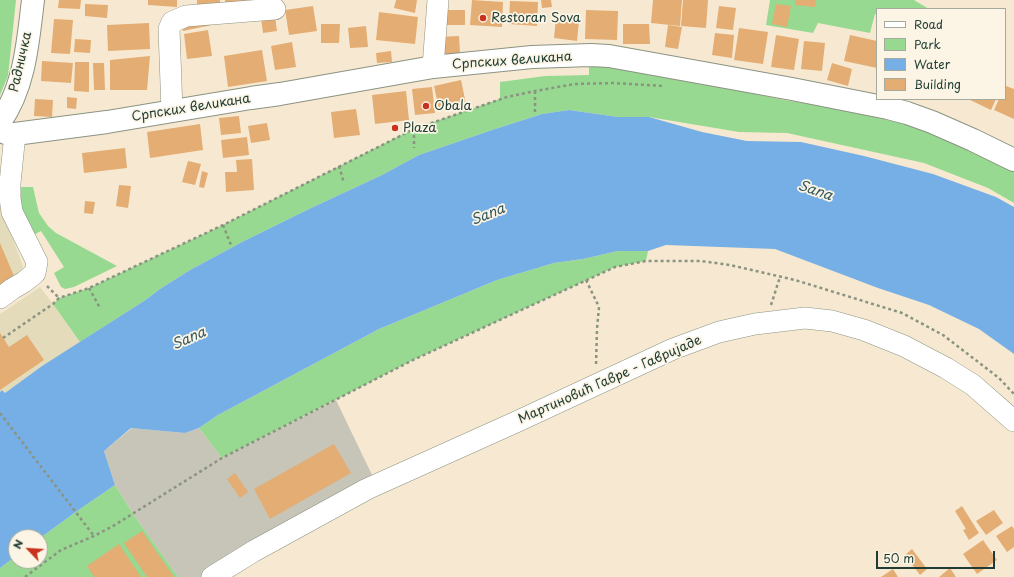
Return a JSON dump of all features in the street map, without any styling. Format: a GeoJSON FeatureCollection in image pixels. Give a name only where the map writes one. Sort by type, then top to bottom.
{"type":"FeatureCollection","features":[{"type":"Feature","properties":{"kind":"main road","name":"Радничка"},"geometry":{"type":"LineString","coordinates":[[5,129],[8,109],[16,90],[25,56],[33,0]]}},
{"type":"Feature","properties":{"kind":"main road","name":"Српских великана"},"geometry":{"type":"LineString","coordinates":[[5,129],[107,122],[433,67],[532,57],[591,55],[610,56],[792,89],[907,113],[973,140],[1014,160]]}},
{"type":"Feature","properties":{"kind":"street"},"geometry":{"type":"LineString","coordinates":[[433,67],[438,0]]}},
{"type":"Feature","properties":{"kind":"street"},"geometry":{"type":"LineString","coordinates":[[172,111],[169,29],[172,22],[186,16],[275,9]]}},
{"type":"Feature","properties":{"kind":"street"},"geometry":{"type":"LineString","coordinates":[[0,298],[24,282],[34,273],[37,262],[12,212],[5,129]]}},
{"type":"Feature","properties":{"kind":"street","name":"Мартиновић Гавре - Гавријаде"},"geometry":{"type":"LineString","coordinates":[[212,577],[254,551],[367,489],[596,386],[674,349],[719,332],[765,323],[805,318],[832,321],[864,330],[904,346],[946,368],[973,385],[1014,421]]}},
{"type":"Feature","properties":{"kind":"path"},"geometry":{"type":"LineString","coordinates":[[3,338],[53,304],[59,298],[88,288],[223,224],[414,129],[507,97],[575,84],[606,83],[666,87]]}},
{"type":"Feature","properties":{"kind":"path"},"geometry":{"type":"LineString","coordinates":[[535,91],[535,112]]}},
{"type":"Feature","properties":{"kind":"path"},"geometry":{"type":"LineString","coordinates":[[414,129],[414,148]]}},
{"type":"Feature","properties":{"kind":"path"},"geometry":{"type":"LineString","coordinates":[[339,166],[344,183]]}},
{"type":"Feature","properties":{"kind":"path"},"geometry":{"type":"LineString","coordinates":[[223,224],[231,245]]}},
{"type":"Feature","properties":{"kind":"path"},"geometry":{"type":"LineString","coordinates":[[25,577],[61,550],[113,526],[222,458],[412,360],[615,267],[646,261],[701,261],[730,265],[795,280],[902,313],[943,335],[999,378],[1014,394]]}},
{"type":"Feature","properties":{"kind":"path"},"geometry":{"type":"LineString","coordinates":[[765,323],[780,277]]}},
{"type":"Feature","properties":{"kind":"path"},"geometry":{"type":"LineString","coordinates":[[586,280],[599,307],[596,386]]}},
{"type":"Feature","properties":{"kind":"path"},"geometry":{"type":"LineString","coordinates":[[88,288],[100,308]]}},
{"type":"Feature","properties":{"kind":"path"},"geometry":{"type":"LineString","coordinates":[[0,413],[94,536]]}},
{"type":"Feature","properties":{"kind":"shaded area"},"geometry":{"type":"Polygon","coordinates":[[[0,203],[23,267],[18,277],[0,291],[0,203]]]}},
{"type":"Feature","properties":{"kind":"shaded area"},"geometry":{"type":"Polygon","coordinates":[[[40,287],[80,342],[42,366],[5,393],[2,390],[0,392],[0,314],[40,287]]]}},
{"type":"Feature","properties":{"kind":"shaded area"},"geometry":{"type":"Polygon","coordinates":[[[336,400],[373,477],[203,577],[178,577],[133,514],[115,485],[104,451],[132,428],[185,433],[199,428],[222,458],[336,400]]]}},
{"type":"Feature","properties":{"kind":"green space"},"geometry":{"type":"Polygon","coordinates":[[[0,0],[16,0],[8,76],[0,95],[0,0]]]}},
{"type":"Feature","properties":{"kind":"green space"},"geometry":{"type":"Polygon","coordinates":[[[770,0],[914,0],[927,8],[876,8],[876,14],[870,33],[818,23],[813,33],[766,25],[770,0]]]}},
{"type":"Feature","properties":{"kind":"green space"},"geometry":{"type":"Polygon","coordinates":[[[589,65],[657,73],[784,100],[841,109],[908,125],[948,139],[1014,170],[1014,203],[988,188],[924,163],[787,133],[739,132],[649,117],[618,117],[569,110],[542,114],[419,155],[382,175],[244,241],[190,270],[80,342],[53,304],[59,298],[89,288],[223,225],[413,129],[500,99],[500,82],[545,76],[589,75],[589,65]]]}},
{"type":"Feature","properties":{"kind":"green space"},"geometry":{"type":"Polygon","coordinates":[[[19,187],[33,187],[39,213],[48,226],[56,233],[117,266],[74,287],[65,289],[61,287],[54,273],[64,267],[41,231],[30,237],[20,216],[19,187]]]}},
{"type":"Feature","properties":{"kind":"green space"},"geometry":{"type":"Polygon","coordinates":[[[618,251],[648,251],[646,261],[615,267],[413,360],[222,458],[199,428],[218,415],[379,329],[497,280],[554,263],[583,259],[618,251]]]}},
{"type":"Feature","properties":{"kind":"green space"},"geometry":{"type":"Polygon","coordinates":[[[115,485],[133,514],[178,577],[0,577],[0,568],[8,562],[8,569],[48,569],[48,532],[115,485]]]}},
{"type":"Feature","properties":{"kind":"water","name":"Sana"},"geometry":{"type":"Polygon","coordinates":[[[569,110],[618,117],[649,117],[702,132],[747,141],[801,142],[864,156],[933,174],[996,197],[1014,207],[1014,354],[979,329],[929,305],[878,288],[775,249],[666,245],[648,251],[618,251],[583,259],[554,263],[497,280],[379,329],[218,415],[199,428],[185,433],[131,428],[104,451],[115,485],[48,532],[48,529],[8,529],[8,562],[0,568],[0,392],[2,390],[5,393],[42,366],[144,301],[160,289],[190,270],[244,241],[382,175],[419,155],[542,114],[569,110]]]}},
{"type":"Feature","properties":{"kind":"building"},"geometry":{"type":"Polygon","coordinates":[[[59,0],[81,0],[80,9],[58,8],[59,0]]]}},
{"type":"Feature","properties":{"kind":"building"},"geometry":{"type":"Polygon","coordinates":[[[148,0],[177,0],[177,7],[148,5],[148,0]]]}},
{"type":"Feature","properties":{"kind":"building"},"geometry":{"type":"Polygon","coordinates":[[[197,0],[220,0],[220,4],[197,4],[197,0]]]}},
{"type":"Feature","properties":{"kind":"building"},"geometry":{"type":"Polygon","coordinates":[[[225,0],[246,0],[246,7],[225,6],[225,0]]]}},
{"type":"Feature","properties":{"kind":"building"},"geometry":{"type":"Polygon","coordinates":[[[396,0],[417,0],[415,13],[394,8],[396,0]]]}},
{"type":"Feature","properties":{"kind":"building"},"geometry":{"type":"Polygon","coordinates":[[[472,0],[503,2],[502,27],[470,25],[472,0]]]}},
{"type":"Feature","properties":{"kind":"building"},"geometry":{"type":"Polygon","coordinates":[[[541,0],[551,0],[552,7],[542,8],[541,0]]]}},
{"type":"Feature","properties":{"kind":"building"},"geometry":{"type":"Polygon","coordinates":[[[653,0],[682,0],[680,26],[651,23],[653,0]]]}},
{"type":"Feature","properties":{"kind":"building"},"geometry":{"type":"Polygon","coordinates":[[[683,0],[708,0],[706,28],[681,26],[683,0]]]}},
{"type":"Feature","properties":{"kind":"building"},"geometry":{"type":"Polygon","coordinates":[[[796,0],[816,0],[815,7],[795,5],[796,0]]]}},
{"type":"Feature","properties":{"kind":"building"},"geometry":{"type":"Polygon","coordinates":[[[510,1],[538,2],[537,26],[509,24],[510,1]]]}},
{"type":"Feature","properties":{"kind":"building"},"geometry":{"type":"Polygon","coordinates":[[[85,4],[108,5],[107,18],[85,16],[85,4]]]}},
{"type":"Feature","properties":{"kind":"building"},"geometry":{"type":"Polygon","coordinates":[[[776,4],[791,6],[787,27],[772,24],[776,4]]]}},
{"type":"Feature","properties":{"kind":"building"},"geometry":{"type":"Polygon","coordinates":[[[313,6],[317,31],[289,35],[285,10],[313,6]]]}},
{"type":"Feature","properties":{"kind":"building"},"geometry":{"type":"Polygon","coordinates":[[[719,6],[736,8],[733,30],[716,28],[719,6]]]}},
{"type":"Feature","properties":{"kind":"building"},"geometry":{"type":"Polygon","coordinates":[[[443,10],[465,10],[465,25],[443,25],[443,10]]]}},
{"type":"Feature","properties":{"kind":"building"},"geometry":{"type":"Polygon","coordinates":[[[586,10],[618,11],[617,40],[585,39],[586,10]]]}},
{"type":"Feature","properties":{"kind":"building"},"geometry":{"type":"Polygon","coordinates":[[[379,12],[418,17],[415,44],[376,40],[379,12]]]}},
{"type":"Feature","properties":{"kind":"building"},"geometry":{"type":"Polygon","coordinates":[[[275,16],[277,31],[263,33],[261,18],[275,16]]]}},
{"type":"Feature","properties":{"kind":"building"},"geometry":{"type":"Polygon","coordinates":[[[556,18],[579,21],[577,41],[554,38],[556,18]]]}},
{"type":"Feature","properties":{"kind":"building"},"geometry":{"type":"Polygon","coordinates":[[[54,19],[73,20],[70,54],[51,53],[54,19]]]}},
{"type":"Feature","properties":{"kind":"building"},"geometry":{"type":"Polygon","coordinates":[[[149,23],[150,49],[108,51],[107,25],[149,23]]]}},
{"type":"Feature","properties":{"kind":"building"},"geometry":{"type":"Polygon","coordinates":[[[181,23],[217,24],[183,31],[181,23]]]}},
{"type":"Feature","properties":{"kind":"building"},"geometry":{"type":"Polygon","coordinates":[[[321,24],[340,24],[339,43],[321,43],[321,24]]]}},
{"type":"Feature","properties":{"kind":"building"},"geometry":{"type":"Polygon","coordinates":[[[623,24],[649,24],[650,44],[623,44],[623,24]]]}},
{"type":"Feature","properties":{"kind":"building"},"geometry":{"type":"Polygon","coordinates":[[[668,25],[682,27],[678,49],[665,47],[668,25]]]}},
{"type":"Feature","properties":{"kind":"building"},"geometry":{"type":"Polygon","coordinates":[[[366,26],[368,47],[350,48],[348,28],[366,26]]]}},
{"type":"Feature","properties":{"kind":"building"},"geometry":{"type":"Polygon","coordinates":[[[739,28],[768,32],[763,64],[734,60],[739,28]]]}},
{"type":"Feature","properties":{"kind":"building"},"geometry":{"type":"Polygon","coordinates":[[[208,30],[212,56],[187,59],[184,34],[208,30]]]}},
{"type":"Feature","properties":{"kind":"building"},"geometry":{"type":"Polygon","coordinates":[[[715,33],[734,35],[732,58],[712,55],[715,33]]]}},
{"type":"Feature","properties":{"kind":"building"},"geometry":{"type":"Polygon","coordinates":[[[776,35],[799,39],[794,70],[771,67],[776,35]]]}},
{"type":"Feature","properties":{"kind":"building"},"geometry":{"type":"Polygon","coordinates":[[[850,35],[876,41],[876,68],[844,61],[850,35]]]}},
{"type":"Feature","properties":{"kind":"building"},"geometry":{"type":"Polygon","coordinates":[[[459,36],[460,53],[441,55],[439,37],[459,36]]]}},
{"type":"Feature","properties":{"kind":"building"},"geometry":{"type":"Polygon","coordinates":[[[75,39],[91,40],[90,53],[74,52],[75,39]]]}},
{"type":"Feature","properties":{"kind":"building"},"geometry":{"type":"Polygon","coordinates":[[[804,41],[825,43],[822,71],[801,69],[804,41]]]}},
{"type":"Feature","properties":{"kind":"building"},"geometry":{"type":"Polygon","coordinates":[[[292,42],[296,67],[275,70],[271,46],[292,42]]]}},
{"type":"Feature","properties":{"kind":"building"},"geometry":{"type":"Polygon","coordinates":[[[262,50],[267,81],[228,87],[224,56],[262,50]]]}},
{"type":"Feature","properties":{"kind":"building"},"geometry":{"type":"Polygon","coordinates":[[[391,51],[392,62],[377,63],[376,53],[391,51]]]}},
{"type":"Feature","properties":{"kind":"building"},"geometry":{"type":"Polygon","coordinates":[[[150,56],[147,90],[110,90],[110,60],[150,56]]]}},
{"type":"Feature","properties":{"kind":"building"},"geometry":{"type":"Polygon","coordinates":[[[42,61],[73,63],[71,83],[41,81],[42,61]]]}},
{"type":"Feature","properties":{"kind":"building"},"geometry":{"type":"Polygon","coordinates":[[[75,62],[89,62],[89,92],[74,91],[75,62]]]}},
{"type":"Feature","properties":{"kind":"building"},"geometry":{"type":"Polygon","coordinates":[[[93,63],[104,63],[105,90],[94,90],[93,63]]]}},
{"type":"Feature","properties":{"kind":"building"},"geometry":{"type":"Polygon","coordinates":[[[832,63],[852,69],[848,86],[827,80],[832,63]]]}},
{"type":"Feature","properties":{"kind":"building"},"geometry":{"type":"Polygon","coordinates":[[[461,80],[466,104],[439,110],[434,86],[461,80]]]}},
{"type":"Feature","properties":{"kind":"building"},"geometry":{"type":"Polygon","coordinates":[[[1006,86],[1014,89],[1014,119],[994,110],[999,100],[1006,100],[1006,86]]]}},
{"type":"Feature","properties":{"kind":"building"},"geometry":{"type":"Polygon","coordinates":[[[432,87],[435,113],[415,115],[412,89],[432,87]]]}},
{"type":"Feature","properties":{"kind":"building"},"geometry":{"type":"Polygon","coordinates":[[[406,91],[409,120],[375,124],[372,95],[406,91]]]}},
{"type":"Feature","properties":{"kind":"building"},"geometry":{"type":"Polygon","coordinates":[[[67,97],[77,98],[76,109],[67,108],[67,97]]]}},
{"type":"Feature","properties":{"kind":"building"},"geometry":{"type":"Polygon","coordinates":[[[35,99],[53,100],[52,117],[34,116],[35,99]]]}},
{"type":"Feature","properties":{"kind":"building"},"geometry":{"type":"Polygon","coordinates":[[[970,100],[996,100],[991,110],[970,100]]]}},
{"type":"Feature","properties":{"kind":"building"},"geometry":{"type":"Polygon","coordinates":[[[356,109],[360,135],[334,138],[331,112],[356,109]]]}},
{"type":"Feature","properties":{"kind":"building"},"geometry":{"type":"Polygon","coordinates":[[[239,116],[241,133],[221,135],[219,118],[239,116]]]}},
{"type":"Feature","properties":{"kind":"building"},"geometry":{"type":"Polygon","coordinates":[[[267,123],[270,140],[251,143],[248,126],[267,123]]]}},
{"type":"Feature","properties":{"kind":"building"},"geometry":{"type":"Polygon","coordinates":[[[200,124],[203,150],[150,158],[147,132],[200,124]]]}},
{"type":"Feature","properties":{"kind":"building"},"geometry":{"type":"Polygon","coordinates":[[[247,137],[249,155],[223,158],[221,140],[247,137]]]}},
{"type":"Feature","properties":{"kind":"building"},"geometry":{"type":"Polygon","coordinates":[[[125,148],[127,168],[84,173],[82,153],[125,148]]]}},
{"type":"Feature","properties":{"kind":"building"},"geometry":{"type":"Polygon","coordinates":[[[252,159],[254,190],[226,192],[225,172],[237,172],[236,160],[252,159]]]}},
{"type":"Feature","properties":{"kind":"building"},"geometry":{"type":"Polygon","coordinates":[[[188,161],[201,164],[195,185],[182,182],[188,161]]]}},
{"type":"Feature","properties":{"kind":"building"},"geometry":{"type":"Polygon","coordinates":[[[202,171],[208,173],[204,188],[199,187],[202,171]]]}},
{"type":"Feature","properties":{"kind":"building"},"geometry":{"type":"Polygon","coordinates":[[[119,185],[131,186],[128,208],[116,206],[119,185]]]}},
{"type":"Feature","properties":{"kind":"building"},"geometry":{"type":"Polygon","coordinates":[[[85,201],[95,202],[93,214],[84,213],[85,201]]]}},
{"type":"Feature","properties":{"kind":"building"},"geometry":{"type":"Polygon","coordinates":[[[0,243],[14,276],[0,286],[0,243]]]}},
{"type":"Feature","properties":{"kind":"building"},"geometry":{"type":"Polygon","coordinates":[[[0,333],[9,347],[27,335],[44,360],[0,390],[0,333]]]}},
{"type":"Feature","properties":{"kind":"building"},"geometry":{"type":"Polygon","coordinates":[[[334,444],[351,473],[270,519],[254,489],[334,444]]]}},
{"type":"Feature","properties":{"kind":"building"},"geometry":{"type":"Polygon","coordinates":[[[235,473],[248,492],[240,498],[227,479],[235,473]]]}},
{"type":"Feature","properties":{"kind":"building"},"geometry":{"type":"Polygon","coordinates":[[[962,506],[979,533],[969,540],[963,530],[966,529],[955,511],[962,506]]]}},
{"type":"Feature","properties":{"kind":"building"},"geometry":{"type":"Polygon","coordinates":[[[994,510],[1003,523],[986,535],[976,521],[994,510]]]}},
{"type":"Feature","properties":{"kind":"building"},"geometry":{"type":"Polygon","coordinates":[[[1012,526],[1014,529],[1014,547],[1007,552],[996,536],[1012,526]]]}},
{"type":"Feature","properties":{"kind":"building"},"geometry":{"type":"Polygon","coordinates":[[[142,531],[174,577],[147,577],[124,543],[142,531]]]}},
{"type":"Feature","properties":{"kind":"building"},"geometry":{"type":"Polygon","coordinates":[[[983,540],[997,560],[977,574],[963,554],[983,540]]]}},
{"type":"Feature","properties":{"kind":"building"},"geometry":{"type":"Polygon","coordinates":[[[119,544],[141,577],[94,577],[87,566],[119,544]]]}},
{"type":"Feature","properties":{"kind":"building"},"geometry":{"type":"Polygon","coordinates":[[[912,549],[927,569],[920,575],[905,555],[912,549]]]}},
{"type":"Feature","properties":{"kind":"building"},"geometry":{"type":"Polygon","coordinates":[[[950,568],[956,577],[939,577],[950,568]]]}},
{"type":"Feature","properties":{"kind":"building"},"geometry":{"type":"Polygon","coordinates":[[[893,569],[898,577],[881,577],[893,569]]]}},
{"type":"Feature","properties":{"kind":"place","name":"Restoran Sova"},"geometry":{"type":"Point","coordinates":[483,18]}},
{"type":"Feature","properties":{"kind":"place","name":"Obala"},"geometry":{"type":"Point","coordinates":[426,106]}},
{"type":"Feature","properties":{"kind":"place","name":"Plaza"},"geometry":{"type":"Point","coordinates":[395,128]}}]}
